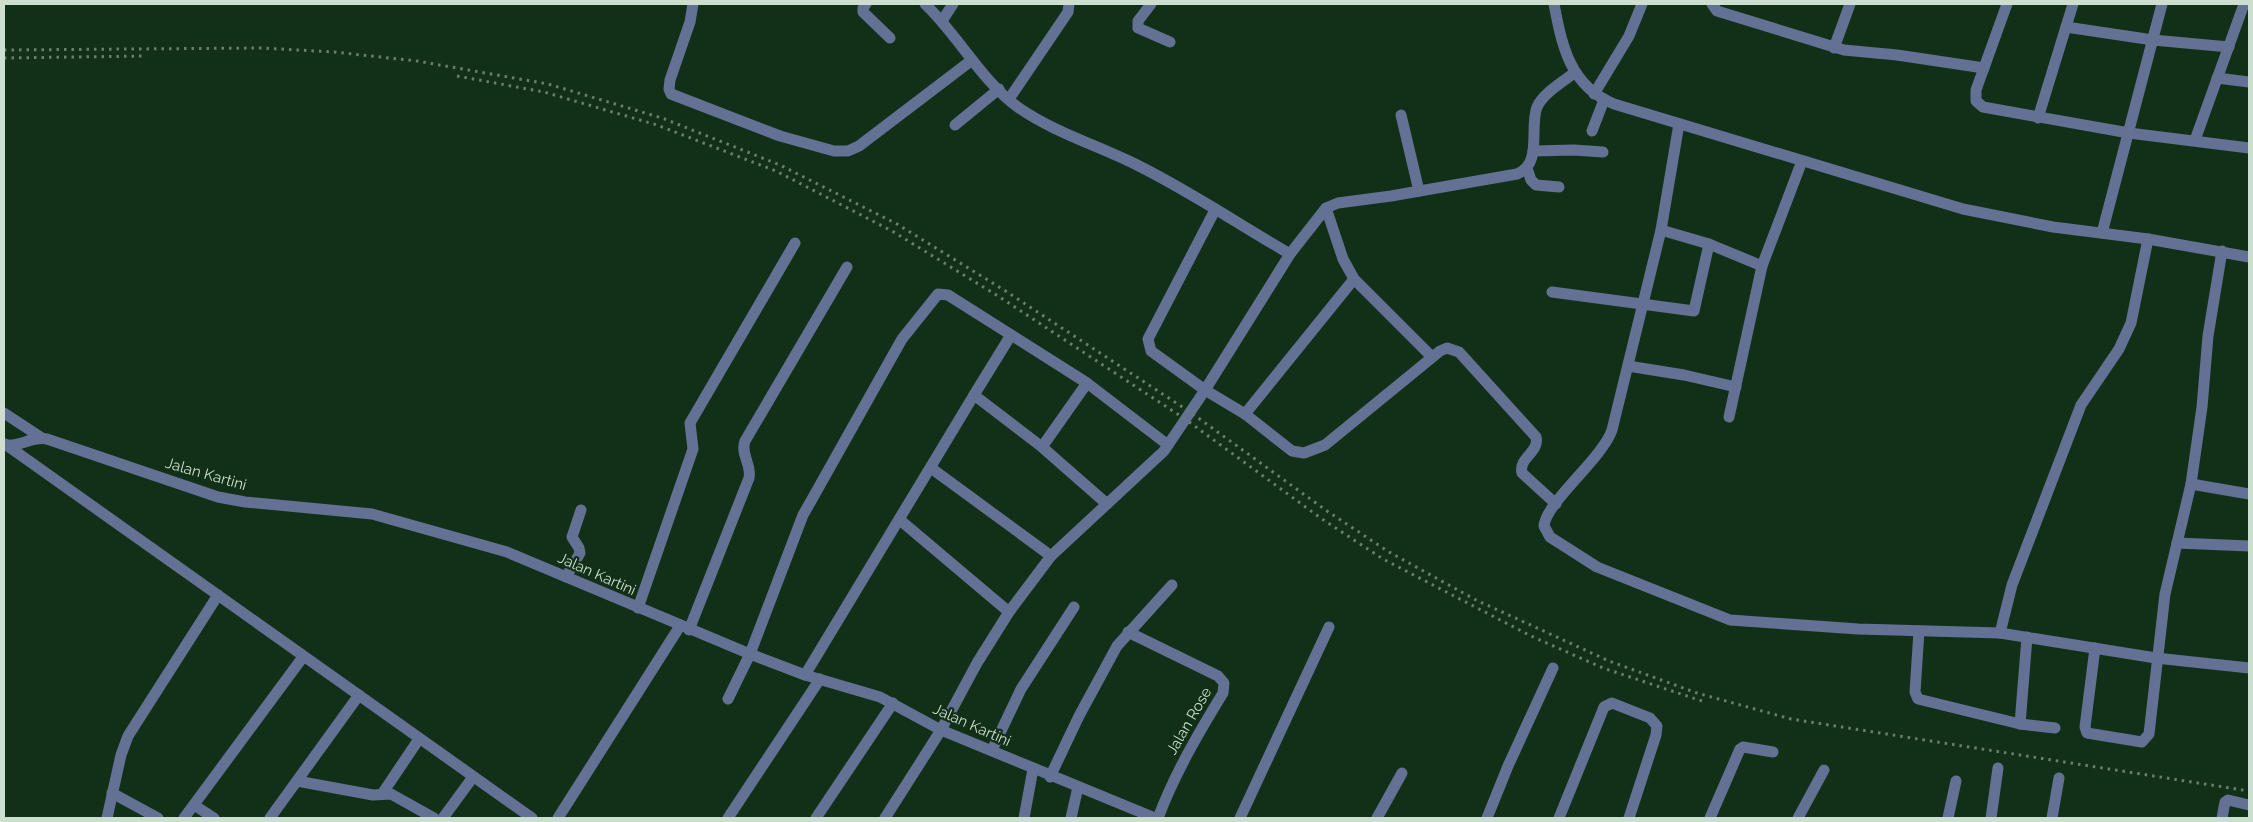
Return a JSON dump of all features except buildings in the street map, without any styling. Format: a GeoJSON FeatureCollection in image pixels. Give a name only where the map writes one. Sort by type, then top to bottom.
{"type":"FeatureCollection","features":[{"type":"Feature","properties":{"kind":"street"},"geometry":{"type":"LineString","coordinates":[[693,4],[690,22],[670,80],[669,89],[671,94],[771,133],[834,150],[848,151],[859,146],[972,60]]}},
{"type":"Feature","properties":{"kind":"street"},"geometry":{"type":"LineString","coordinates":[[866,4],[863,12],[890,38]]}},
{"type":"Feature","properties":{"kind":"street"},"geometry":{"type":"LineString","coordinates":[[925,4],[942,21],[972,60],[1019,108],[1053,126],[1144,168],[1290,254]]}},
{"type":"Feature","properties":{"kind":"street"},"geometry":{"type":"LineString","coordinates":[[942,21],[953,4]]}},
{"type":"Feature","properties":{"kind":"street"},"geometry":{"type":"LineString","coordinates":[[1009,99],[1068,12],[1069,4]]}},
{"type":"Feature","properties":{"kind":"street"},"geometry":{"type":"LineString","coordinates":[[1151,4],[1138,21],[1138,28],[1170,42]]}},
{"type":"Feature","properties":{"kind":"street"},"geometry":{"type":"LineString","coordinates":[[1554,4],[1567,55],[1574,73],[1599,97],[1679,124],[1963,209],[2053,227],[2148,239],[2249,257]]}},
{"type":"Feature","properties":{"kind":"street"},"geometry":{"type":"LineString","coordinates":[[1592,131],[1599,97],[1642,4]]}},
{"type":"Feature","properties":{"kind":"street"},"geometry":{"type":"LineString","coordinates":[[1712,4],[1717,11],[1834,48],[1984,68]]}},
{"type":"Feature","properties":{"kind":"street"},"geometry":{"type":"LineString","coordinates":[[1834,48],[1850,4]]}},
{"type":"Feature","properties":{"kind":"street"},"geometry":{"type":"LineString","coordinates":[[2007,4],[1975,93],[1979,104],[2038,118],[2129,133],[2249,148]]}},
{"type":"Feature","properties":{"kind":"street"},"geometry":{"type":"LineString","coordinates":[[2038,118],[2073,4]]}},
{"type":"Feature","properties":{"kind":"street"},"geometry":{"type":"LineString","coordinates":[[2102,233],[2162,4]]}},
{"type":"Feature","properties":{"kind":"street"},"geometry":{"type":"LineString","coordinates":[[2195,140],[2244,4]]}},
{"type":"Feature","properties":{"kind":"street"},"geometry":{"type":"LineString","coordinates":[[2066,26],[2153,40],[2228,47]]}},
{"type":"Feature","properties":{"kind":"street"},"geometry":{"type":"LineString","coordinates":[[1559,187],[1536,185],[1531,180],[1527,168],[1533,151],[1537,107],[1546,95],[1574,73]]}},
{"type":"Feature","properties":{"kind":"street"},"geometry":{"type":"LineString","coordinates":[[2217,78],[2249,82]]}},
{"type":"Feature","properties":{"kind":"street"},"geometry":{"type":"LineString","coordinates":[[955,125],[999,89]]}},
{"type":"Feature","properties":{"kind":"street"},"geometry":{"type":"LineString","coordinates":[[1401,115],[1419,191]]}},
{"type":"Feature","properties":{"kind":"street"},"geometry":{"type":"LineString","coordinates":[[1679,124],[1661,230],[1610,438],[1556,504],[1545,522],[1545,530],[1550,537],[1597,567],[1720,618],[1748,622],[1919,631],[2000,633],[2156,658],[2249,668]]}},
{"type":"Feature","properties":{"kind":"street"},"geometry":{"type":"LineString","coordinates":[[1533,151],[1574,150],[1603,152]]}},
{"type":"Feature","properties":{"kind":"street"},"geometry":{"type":"LineString","coordinates":[[1729,417],[1762,266],[1802,160]]}},
{"type":"Feature","properties":{"kind":"street"},"geometry":{"type":"LineString","coordinates":[[885,818],[941,730],[977,663],[1009,612],[1052,556],[1156,459],[1168,445],[1205,390],[1290,254],[1326,208],[1338,203],[1517,174],[1527,168]]}},
{"type":"Feature","properties":{"kind":"street"},"geometry":{"type":"LineString","coordinates":[[1326,208],[1343,259],[1354,279],[1432,357]]}},
{"type":"Feature","properties":{"kind":"street"},"geometry":{"type":"LineString","coordinates":[[1215,210],[1148,339],[1151,351],[1205,390],[1245,414],[1292,451],[1304,453],[1325,445],[1432,357],[1444,349],[1453,349],[1459,352],[1536,437],[1536,446],[1523,463],[1521,470],[1525,477],[1556,504]]}},
{"type":"Feature","properties":{"kind":"street"},"geometry":{"type":"LineString","coordinates":[[1661,230],[1709,244],[1762,266]]}},
{"type":"Feature","properties":{"kind":"street"},"geometry":{"type":"LineString","coordinates":[[2000,633],[2012,585],[2081,405],[2119,349],[2131,324],[2148,239]]}},
{"type":"Feature","properties":{"kind":"street"},"geometry":{"type":"LineString","coordinates":[[638,608],[693,449],[690,423],[795,243]]}},
{"type":"Feature","properties":{"kind":"street"},"geometry":{"type":"LineString","coordinates":[[1552,292],[1694,312],[1709,244]]}},
{"type":"Feature","properties":{"kind":"street"},"geometry":{"type":"LineString","coordinates":[[2095,648],[2085,727],[2087,733],[2142,742],[2147,739],[2165,594],[2191,484],[2202,407],[2208,336],[2222,251]]}},
{"type":"Feature","properties":{"kind":"street"},"geometry":{"type":"LineString","coordinates":[[558,818],[684,628],[749,478],[749,466],[743,449],[745,441],[847,267]]}},
{"type":"Feature","properties":{"kind":"street"},"geometry":{"type":"LineString","coordinates":[[1245,414],[1354,279]]}},
{"type":"Feature","properties":{"kind":"street"},"geometry":{"type":"LineString","coordinates":[[728,699],[750,654],[807,508],[902,339],[935,296],[941,293],[948,295],[1087,383],[1168,445]]}},
{"type":"Feature","properties":{"kind":"street"},"geometry":{"type":"LineString","coordinates":[[805,675],[900,520],[963,410],[1011,335]]}},
{"type":"Feature","properties":{"kind":"street"},"geometry":{"type":"LineString","coordinates":[[1628,366],[1684,375],[1736,387]]}},
{"type":"Feature","properties":{"kind":"street"},"geometry":{"type":"LineString","coordinates":[[1042,447],[1087,383]]}},
{"type":"Feature","properties":{"kind":"street"},"geometry":{"type":"LineString","coordinates":[[974,395],[1042,447],[1107,504]]}},
{"type":"Feature","properties":{"kind":"street","name":"Jalan Kartini"},"geometry":{"type":"LineString","coordinates":[[4,413],[42,438],[218,497],[245,502],[377,516],[507,552],[684,628],[750,654],[805,675],[893,703],[941,730],[992,750],[1050,777],[1156,818]]}},
{"type":"Feature","properties":{"kind":"street"},"geometry":{"type":"LineString","coordinates":[[5,444],[13,446],[42,438]]}},
{"type":"Feature","properties":{"kind":"street"},"geometry":{"type":"LineString","coordinates":[[5,444],[532,818]]}},
{"type":"Feature","properties":{"kind":"street"},"geometry":{"type":"LineString","coordinates":[[931,468],[1052,556]]}},
{"type":"Feature","properties":{"kind":"street"},"geometry":{"type":"LineString","coordinates":[[2191,484],[2249,494]]}},
{"type":"Feature","properties":{"kind":"street"},"geometry":{"type":"LineString","coordinates":[[566,577],[580,553],[580,548],[572,537],[581,510]]}},
{"type":"Feature","properties":{"kind":"street"},"geometry":{"type":"LineString","coordinates":[[900,520],[1009,612]]}},
{"type":"Feature","properties":{"kind":"street"},"geometry":{"type":"LineString","coordinates":[[2177,543],[2249,546]]}},
{"type":"Feature","properties":{"kind":"street"},"geometry":{"type":"LineString","coordinates":[[1050,777],[1088,699],[1117,646],[1172,585]]}},
{"type":"Feature","properties":{"kind":"street"},"geometry":{"type":"LineString","coordinates":[[107,818],[121,756],[128,736],[218,596]]}},
{"type":"Feature","properties":{"kind":"street"},"geometry":{"type":"LineString","coordinates":[[992,750],[1021,689],[1074,607]]}},
{"type":"Feature","properties":{"kind":"street"},"geometry":{"type":"LineString","coordinates":[[1240,818],[1329,627]]}},
{"type":"Feature","properties":{"kind":"street"},"geometry":{"type":"LineString","coordinates":[[1919,631],[1915,692],[1917,698],[1921,701],[2020,724],[2056,728]]}},
{"type":"Feature","properties":{"kind":"street","name":"Jalan Rose"},"geometry":{"type":"LineString","coordinates":[[1128,632],[1218,676],[1224,683],[1223,693],[1187,753],[1156,818]]}},
{"type":"Feature","properties":{"kind":"street"},"geometry":{"type":"LineString","coordinates":[[2020,724],[2028,637]]}},
{"type":"Feature","properties":{"kind":"street"},"geometry":{"type":"LineString","coordinates":[[184,818],[304,657]]}},
{"type":"Feature","properties":{"kind":"street"},"geometry":{"type":"LineString","coordinates":[[1488,818],[1508,766],[1553,668]]}},
{"type":"Feature","properties":{"kind":"street"},"geometry":{"type":"LineString","coordinates":[[728,818],[820,679]]}},
{"type":"Feature","properties":{"kind":"street"},"geometry":{"type":"LineString","coordinates":[[270,818],[359,695]]}},
{"type":"Feature","properties":{"kind":"street"},"geometry":{"type":"LineString","coordinates":[[816,818],[893,703]]}},
{"type":"Feature","properties":{"kind":"street"},"geometry":{"type":"LineString","coordinates":[[1560,818],[1604,707],[1612,703],[1650,718],[1657,726],[1656,735],[1629,818]]}},
{"type":"Feature","properties":{"kind":"street"},"geometry":{"type":"LineString","coordinates":[[382,794],[419,739]]}},
{"type":"Feature","properties":{"kind":"street"},"geometry":{"type":"LineString","coordinates":[[1710,818],[1740,749],[1773,752]]}},
{"type":"Feature","properties":{"kind":"street"},"geometry":{"type":"LineString","coordinates":[[1991,818],[1998,768]]}},
{"type":"Feature","properties":{"kind":"street"},"geometry":{"type":"LineString","coordinates":[[1024,818],[1033,769]]}},
{"type":"Feature","properties":{"kind":"street"},"geometry":{"type":"LineString","coordinates":[[1798,818],[1824,770]]}},
{"type":"Feature","properties":{"kind":"street"},"geometry":{"type":"LineString","coordinates":[[1377,818],[1402,773]]}},
{"type":"Feature","properties":{"kind":"street"},"geometry":{"type":"LineString","coordinates":[[443,818],[473,777]]}},
{"type":"Feature","properties":{"kind":"street"},"geometry":{"type":"LineString","coordinates":[[2052,818],[2060,778]]}},
{"type":"Feature","properties":{"kind":"street"},"geometry":{"type":"LineString","coordinates":[[297,781],[373,795],[396,796],[434,818]]}},
{"type":"Feature","properties":{"kind":"street"},"geometry":{"type":"LineString","coordinates":[[1948,818],[1956,781]]}},
{"type":"Feature","properties":{"kind":"street"},"geometry":{"type":"LineString","coordinates":[[1071,818],[1078,787]]}},
{"type":"Feature","properties":{"kind":"street"},"geometry":{"type":"LineString","coordinates":[[112,793],[158,818]]}},
{"type":"Feature","properties":{"kind":"street"},"geometry":{"type":"LineString","coordinates":[[2222,818],[2225,802],[2228,800],[2249,805]]}},
{"type":"Feature","properties":{"kind":"street"},"geometry":{"type":"LineString","coordinates":[[194,805],[214,818]]}},
{"type":"Feature","properties":{"kind":"railway"},"geometry":{"type":"LineString","coordinates":[[4,50],[261,48],[334,52],[417,61],[548,84],[662,118],[780,165],[897,224],[1004,290],[1190,412],[1327,511],[1389,552],[1476,600],[1609,661],[1697,693],[1791,719],[2249,791]]}},
{"type":"Feature","properties":{"kind":"railway"},"geometry":{"type":"LineString","coordinates":[[4,58],[146,56]]}},
{"type":"Feature","properties":{"kind":"railway"},"geometry":{"type":"LineString","coordinates":[[457,76],[544,92],[657,125],[776,171],[892,231],[998,296],[1185,419],[1322,519],[1383,559],[1531,636],[1603,668],[1705,702]]}}]}
